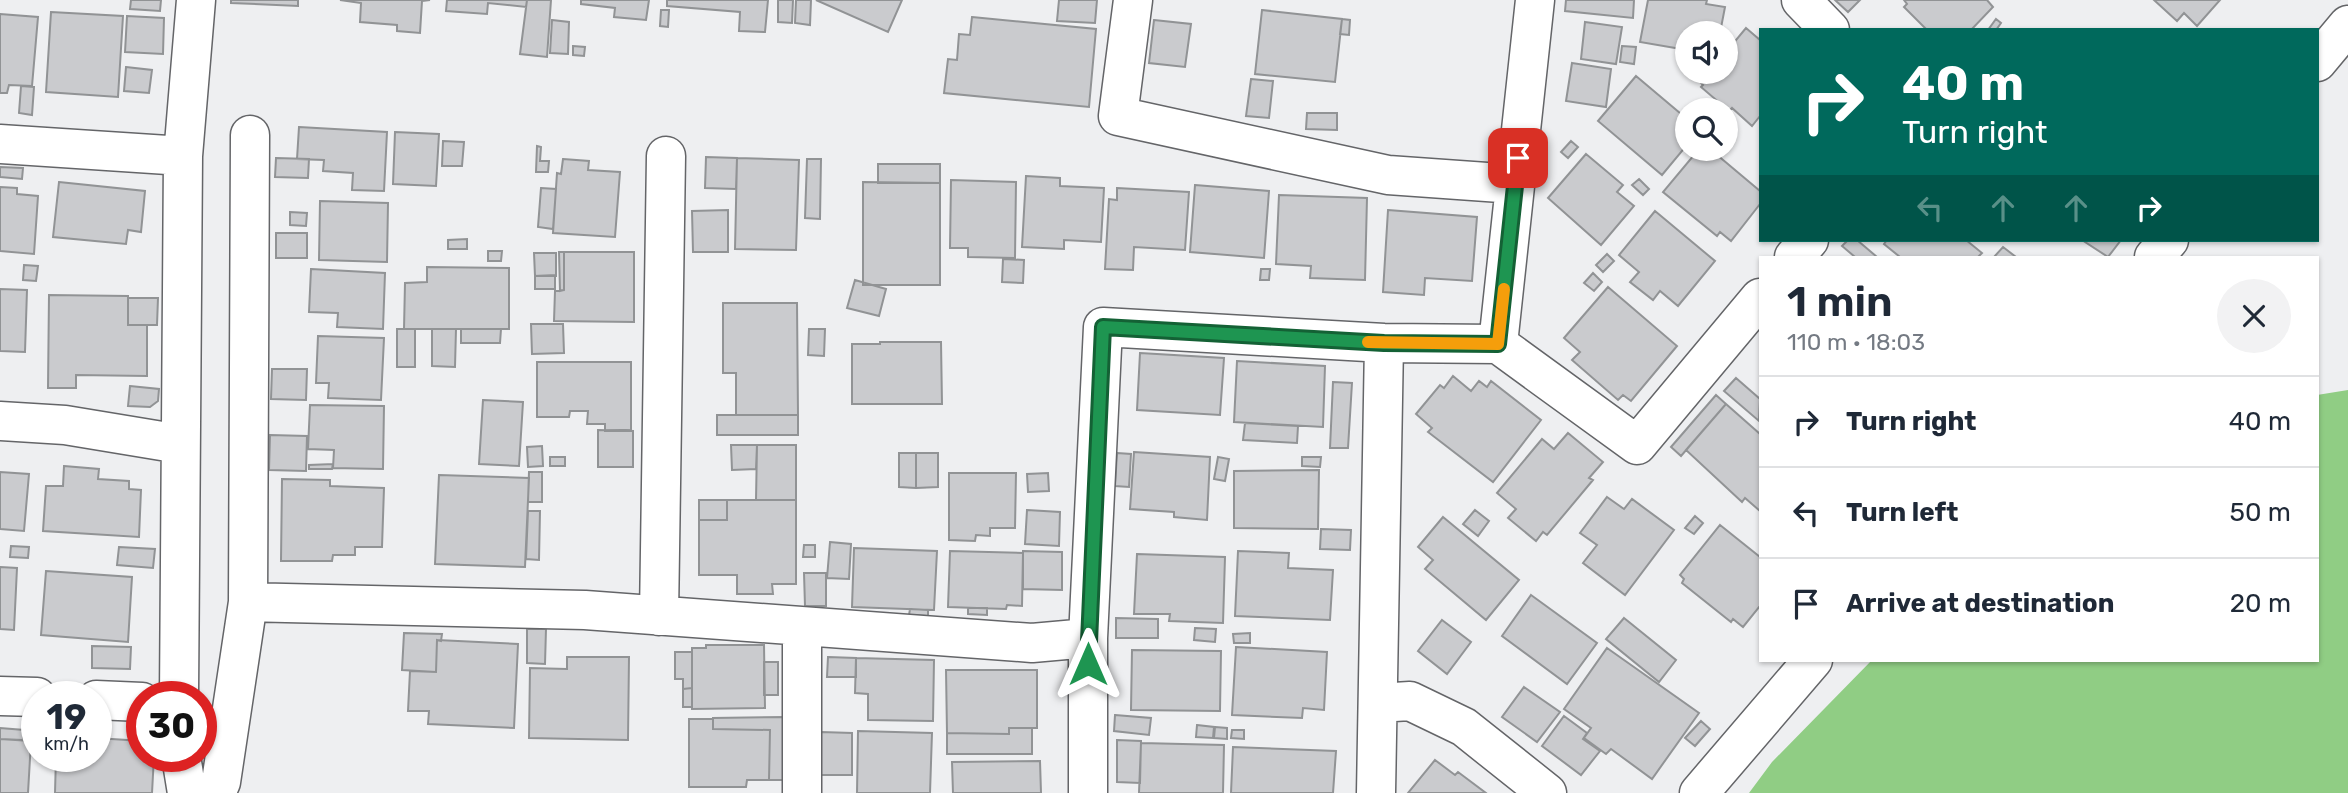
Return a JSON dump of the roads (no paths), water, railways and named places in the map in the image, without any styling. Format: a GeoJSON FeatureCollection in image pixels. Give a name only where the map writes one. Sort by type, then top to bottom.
{"type":"FeatureCollection","features":[{"type":"Feature","properties":{"kind":"street"},"geometry":{"type":"LineString","coordinates":[[179,681],[183,156],[196,0]]}},
{"type":"Feature","properties":{"kind":"street"},"geometry":{"type":"LineString","coordinates":[[1133,0],[1118,116],[1388,175],[1515,184]]}},
{"type":"Feature","properties":{"kind":"street"},"geometry":{"type":"LineString","coordinates":[[1498,344],[1535,0]]}},
{"type":"Feature","properties":{"kind":"street"},"geometry":{"type":"LineString","coordinates":[[1801,0],[1828,28]]}},
{"type":"Feature","properties":{"kind":"street"},"geometry":{"type":"LineString","coordinates":[[2319,60],[2348,25]]}},
{"type":"Feature","properties":{"kind":"street"},"geometry":{"type":"LineString","coordinates":[[216,793],[221,782],[248,602],[250,135]]}},
{"type":"Feature","properties":{"kind":"street"},"geometry":{"type":"LineString","coordinates":[[0,144],[183,156]]}},
{"type":"Feature","properties":{"kind":"street"},"geometry":{"type":"LineString","coordinates":[[659,616],[666,156]]}},
{"type":"Feature","properties":{"kind":"street"},"geometry":{"type":"LineString","coordinates":[[1795,256],[1807,242]]}},
{"type":"Feature","properties":{"kind":"street"},"geometry":{"type":"LineString","coordinates":[[2155,256],[2167,242]]}},
{"type":"Feature","properties":{"kind":"street"},"geometry":{"type":"LineString","coordinates":[[1088,793],[1088,638],[1103,327],[1384,343],[1498,344],[1637,444],[1759,299]]}},
{"type":"Feature","properties":{"kind":"street"},"geometry":{"type":"LineString","coordinates":[[1376,793],[1384,343]]}},
{"type":"Feature","properties":{"kind":"street"},"geometry":{"type":"LineString","coordinates":[[0,421],[65,425],[180,444]]}},
{"type":"Feature","properties":{"kind":"street"},"geometry":{"type":"LineString","coordinates":[[248,602],[585,610],[1032,643],[1088,638]]}},
{"type":"Feature","properties":{"kind":"street"},"geometry":{"type":"LineString","coordinates":[[802,626],[802,793]]}},
{"type":"Feature","properties":{"kind":"street"},"geometry":{"type":"LineString","coordinates":[[1699,793],[1811,662]]}},
{"type":"Feature","properties":{"kind":"street"},"geometry":{"type":"LineString","coordinates":[[0,696],[21,697]]}},
{"type":"Feature","properties":{"kind":"street"},"geometry":{"type":"LineString","coordinates":[[1378,703],[1410,701],[1464,727],[1547,793]]}},
{"type":"Feature","properties":{"kind":"street"},"geometry":{"type":"LineString","coordinates":[[184,772],[187,793]]}}]}
